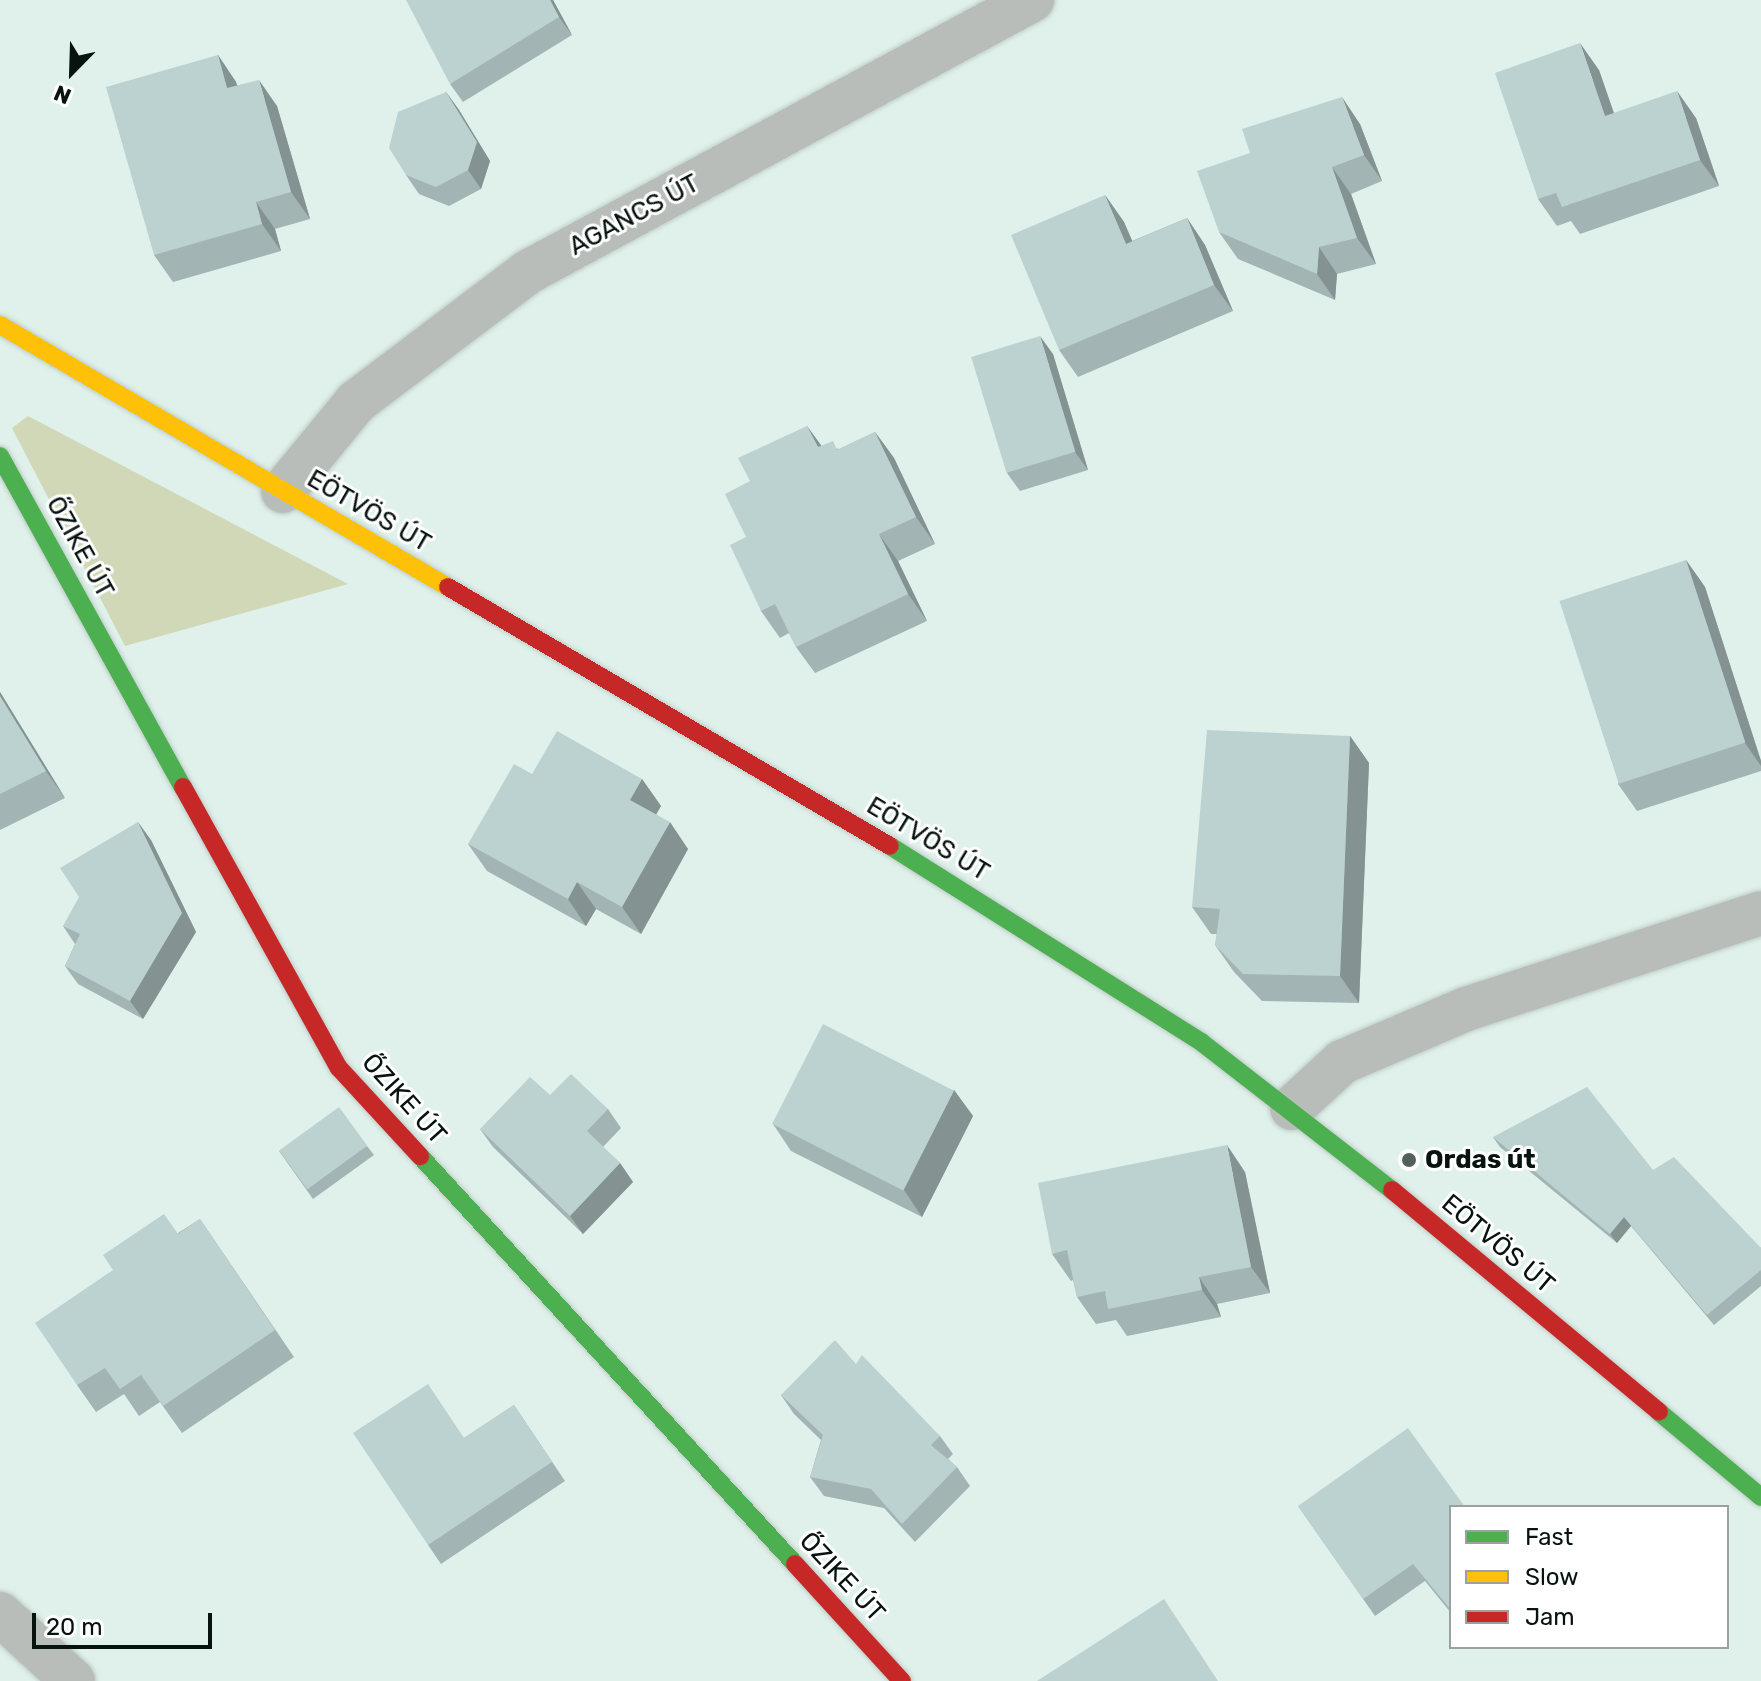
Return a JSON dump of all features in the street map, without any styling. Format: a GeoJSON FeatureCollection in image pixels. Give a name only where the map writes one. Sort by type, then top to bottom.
{"type":"FeatureCollection","features":[{"type":"Feature","properties":{"kind":"street","name":"AGANCS ÚT"},"geometry":{"type":"LineString","coordinates":[[283,491],[356,402],[528,272],[1032,0]]}},
{"type":"Feature","properties":{"kind":"street","name":"EÖTVÖS ÚT"},"geometry":{"type":"LineString","coordinates":[[0,325],[948,880],[1292,1108],[1761,1497]]}},
{"type":"Feature","properties":{"kind":"street","name":"ŐZIKE ÚT"},"geometry":{"type":"LineString","coordinates":[[0,456],[339,1068],[902,1681]]}},
{"type":"Feature","properties":{"kind":"street"},"geometry":{"type":"LineString","coordinates":[[1292,1108],[1342,1062],[1466,1009],[1761,913]]}},
{"type":"Feature","properties":{"kind":"street"},"geometry":{"type":"LineString","coordinates":[[0,1614],[73,1681]]}},
{"type":"Feature","properties":{"kind":"green space"},"geometry":{"type":"Polygon","coordinates":[[[28,416],[348,584],[125,646],[12,428],[28,416]]]}},
{"type":"Feature","properties":{"kind":"building"},"geometry":{"type":"Polygon","coordinates":[[[406,0],[550,0],[559,17],[450,84],[406,0]]]}},
{"type":"Feature","properties":{"kind":"building"},"geometry":{"type":"Polygon","coordinates":[[[1580,43],[1605,116],[1677,91],[1700,160],[1562,207],[1556,193],[1538,199],[1495,73],[1580,43]]]}},
{"type":"Feature","properties":{"kind":"building"},"geometry":{"type":"Polygon","coordinates":[[[218,55],[227,88],[259,80],[291,192],[256,202],[262,224],[154,255],[106,87],[218,55]]]}},
{"type":"Feature","properties":{"kind":"building"},"geometry":{"type":"Polygon","coordinates":[[[446,92],[477,142],[468,170],[436,187],[406,175],[389,148],[398,112],[446,92]]]}},
{"type":"Feature","properties":{"kind":"building"},"geometry":{"type":"Polygon","coordinates":[[[1342,97],[1364,155],[1332,167],[1357,238],[1319,247],[1317,274],[1219,232],[1197,171],[1250,153],[1242,129],[1342,97]]]}},
{"type":"Feature","properties":{"kind":"building"},"geometry":{"type":"Polygon","coordinates":[[[1105,195],[1126,244],[1187,218],[1214,285],[1059,350],[1011,235],[1105,195]]]}},
{"type":"Feature","properties":{"kind":"building"},"geometry":{"type":"Polygon","coordinates":[[[1040,336],[1075,452],[1007,473],[971,357],[1040,336]]]}},
{"type":"Feature","properties":{"kind":"building"},"geometry":{"type":"Polygon","coordinates":[[[807,426],[818,447],[833,441],[837,450],[875,432],[916,517],[879,534],[908,594],[796,647],[775,604],[761,611],[730,545],[746,537],[725,494],[750,481],[738,458],[807,426]]]}},
{"type":"Feature","properties":{"kind":"building"},"geometry":{"type":"Polygon","coordinates":[[[1686,560],[1745,743],[1619,784],[1560,601],[1686,560]]]}},
{"type":"Feature","properties":{"kind":"building"},"geometry":{"type":"Polygon","coordinates":[[[0,696],[46,771],[0,794],[0,696]]]}},
{"type":"Feature","properties":{"kind":"building"},"geometry":{"type":"Polygon","coordinates":[[[1207,730],[1350,736],[1340,976],[1243,974],[1215,945],[1220,909],[1192,907],[1207,730]]]}},
{"type":"Feature","properties":{"kind":"building"},"geometry":{"type":"Polygon","coordinates":[[[557,731],[642,779],[630,800],[670,822],[622,907],[577,882],[568,899],[468,844],[514,764],[532,774],[557,731]]]}},
{"type":"Feature","properties":{"kind":"building"},"geometry":{"type":"Polygon","coordinates":[[[138,822],[182,913],[130,1001],[65,966],[80,934],[63,926],[79,897],[60,868],[138,822]]]}},
{"type":"Feature","properties":{"kind":"building"},"geometry":{"type":"Polygon","coordinates":[[[823,1024],[954,1091],[903,1191],[772,1124],[823,1024]]]}},
{"type":"Feature","properties":{"kind":"building"},"geometry":{"type":"Polygon","coordinates":[[[571,1074],[608,1109],[587,1131],[620,1163],[570,1216],[480,1129],[530,1077],[550,1095],[571,1074]]]}},
{"type":"Feature","properties":{"kind":"building"},"geometry":{"type":"Polygon","coordinates":[[[1587,1087],[1653,1170],[1674,1157],[1761,1248],[1761,1270],[1707,1315],[1624,1217],[1610,1234],[1493,1137],[1587,1087]]]}},
{"type":"Feature","properties":{"kind":"building"},"geometry":{"type":"Polygon","coordinates":[[[339,1107],[367,1146],[307,1189],[279,1150],[339,1107]]]}},
{"type":"Feature","properties":{"kind":"building"},"geometry":{"type":"Polygon","coordinates":[[[1227,1145],[1251,1267],[1199,1277],[1202,1290],[1108,1309],[1105,1291],[1077,1297],[1067,1250],[1052,1254],[1038,1183],[1227,1145]]]}},
{"type":"Feature","properties":{"kind":"building"},"geometry":{"type":"Polygon","coordinates":[[[164,1214],[178,1234],[200,1219],[275,1330],[163,1406],[141,1375],[120,1389],[105,1368],[77,1385],[35,1323],[113,1270],[103,1255],[164,1214]]]}},
{"type":"Feature","properties":{"kind":"building"},"geometry":{"type":"Polygon","coordinates":[[[835,1340],[856,1364],[862,1355],[940,1436],[931,1445],[957,1467],[902,1524],[871,1489],[810,1477],[823,1435],[781,1395],[835,1340]]]}},
{"type":"Feature","properties":{"kind":"building"},"geometry":{"type":"Polygon","coordinates":[[[428,1384],[464,1438],[514,1405],[552,1462],[428,1545],[353,1433],[428,1384]]]}},
{"type":"Feature","properties":{"kind":"building"},"geometry":{"type":"Polygon","coordinates":[[[1408,1428],[1464,1505],[1449,1505],[1449,1608],[1413,1564],[1363,1599],[1298,1506],[1408,1428]]]}},
{"type":"Feature","properties":{"kind":"building"},"geometry":{"type":"Polygon","coordinates":[[[1164,1599],[1218,1681],[1037,1681],[1164,1599]]]}},
{"type":"Feature","properties":{"kind":"traffic: fast"},"geometry":{"type":"LineString","coordinates":[[0,456],[183,787]]}},
{"type":"Feature","properties":{"kind":"traffic: fast"},"geometry":{"type":"LineString","coordinates":[[890,846],[1201,1042],[1392,1190]]}},
{"type":"Feature","properties":{"kind":"traffic: fast"},"geometry":{"type":"LineString","coordinates":[[420,1156],[795,1564]]}},
{"type":"Feature","properties":{"kind":"traffic: fast"},"geometry":{"type":"LineString","coordinates":[[1659,1412],[1761,1497]]}},
{"type":"Feature","properties":{"kind":"traffic: slow"},"geometry":{"type":"LineString","coordinates":[[0,325],[448,587]]}},
{"type":"Feature","properties":{"kind":"traffic: jam"},"geometry":{"type":"LineString","coordinates":[[448,587],[890,846]]}},
{"type":"Feature","properties":{"kind":"traffic: jam"},"geometry":{"type":"LineString","coordinates":[[183,787],[339,1068],[420,1156]]}},
{"type":"Feature","properties":{"kind":"traffic: jam"},"geometry":{"type":"LineString","coordinates":[[1392,1190],[1659,1412]]}},
{"type":"Feature","properties":{"kind":"traffic: jam"},"geometry":{"type":"LineString","coordinates":[[795,1564],[902,1681]]}},
{"type":"Feature","properties":{"kind":"place","name":"Ordas út"},"geometry":{"type":"Point","coordinates":[1409,1160]}}]}
